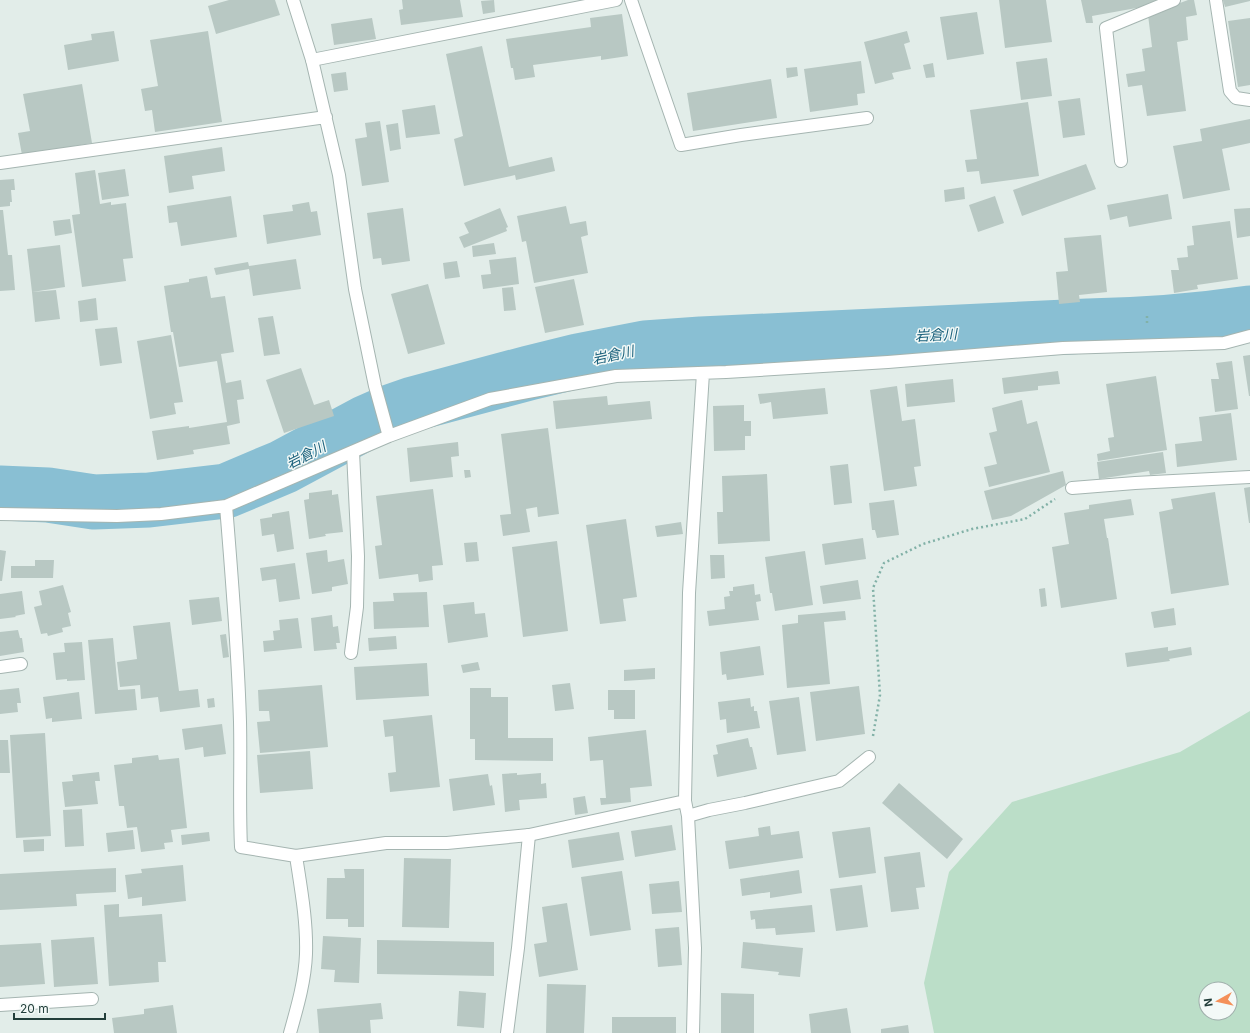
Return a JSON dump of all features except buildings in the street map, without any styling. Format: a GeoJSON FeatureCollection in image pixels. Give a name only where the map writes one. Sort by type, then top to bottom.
{"type":"FeatureCollection","features":[{"type":"Feature","properties":{"kind":"street"},"geometry":{"type":"LineString","coordinates":[[293,0],[312,60],[339,175],[355,289],[375,386],[388,435]]}},
{"type":"Feature","properties":{"kind":"street"},"geometry":{"type":"LineString","coordinates":[[312,60],[616,0]]}},
{"type":"Feature","properties":{"kind":"street"},"geometry":{"type":"LineString","coordinates":[[631,0],[681,145],[741,135],[867,118]]}},
{"type":"Feature","properties":{"kind":"street"},"geometry":{"type":"LineString","coordinates":[[1121,161],[1106,28],[1174,0]]}},
{"type":"Feature","properties":{"kind":"street"},"geometry":{"type":"LineString","coordinates":[[1216,0],[1230,91],[1236,98],[1250,100]]}},
{"type":"Feature","properties":{"kind":"street"},"geometry":{"type":"LineString","coordinates":[[0,163],[326,117]]}},
{"type":"Feature","properties":{"kind":"street"},"geometry":{"type":"LineString","coordinates":[[0,514],[117,516],[161,514],[226,506],[353,452],[388,435],[490,399],[616,376],[703,373],[888,362],[1063,348],[1224,343],[1250,336]]}},
{"type":"Feature","properties":{"kind":"street"},"geometry":{"type":"LineString","coordinates":[[693,1033],[695,948],[688,816],[685,801],[690,594],[703,373]]}},
{"type":"Feature","properties":{"kind":"street"},"geometry":{"type":"LineString","coordinates":[[351,653],[357,607],[358,556],[353,452]]}},
{"type":"Feature","properties":{"kind":"street"},"geometry":{"type":"LineString","coordinates":[[1072,488],[1250,477]]}},
{"type":"Feature","properties":{"kind":"street"},"geometry":{"type":"LineString","coordinates":[[226,506],[237,629],[240,724],[241,847],[296,856],[386,843],[447,843],[528,836],[685,801]]}},
{"type":"Feature","properties":{"kind":"street"},"geometry":{"type":"LineString","coordinates":[[0,667],[21,664]]}},
{"type":"Feature","properties":{"kind":"street"},"geometry":{"type":"LineString","coordinates":[[688,816],[839,781],[869,757]]}},
{"type":"Feature","properties":{"kind":"street"},"geometry":{"type":"LineString","coordinates":[[506,1033],[518,948],[528,836]]}},
{"type":"Feature","properties":{"kind":"street"},"geometry":{"type":"LineString","coordinates":[[290,1033],[298,1002],[306,956],[306,925],[296,856]]}},
{"type":"Feature","properties":{"kind":"street"},"geometry":{"type":"LineString","coordinates":[[0,1005],[92,999]]}},
{"type":"Feature","properties":{"kind":"path"},"geometry":{"type":"LineString","coordinates":[[869,757],[880,695],[873,588],[884,563],[923,544],[972,529],[1025,519],[1072,488]]}},
{"type":"Feature","properties":{"kind":"green space"},"geometry":{"type":"Polygon","coordinates":[[[1250,711],[1250,1033],[934,1033],[924,983],[949,872],[1012,802],[1180,752],[1250,711]]]}},
{"type":"Feature","properties":{"kind":"waterway","name":"岩倉川"},"geometry":{"type":"LineString","coordinates":[[0,493],[48,495],[94,502],[149,500],[226,491],[283,467],[365,423],[413,404],[578,361],[645,348],[701,344],[1149,324],[1250,313]]}}]}
